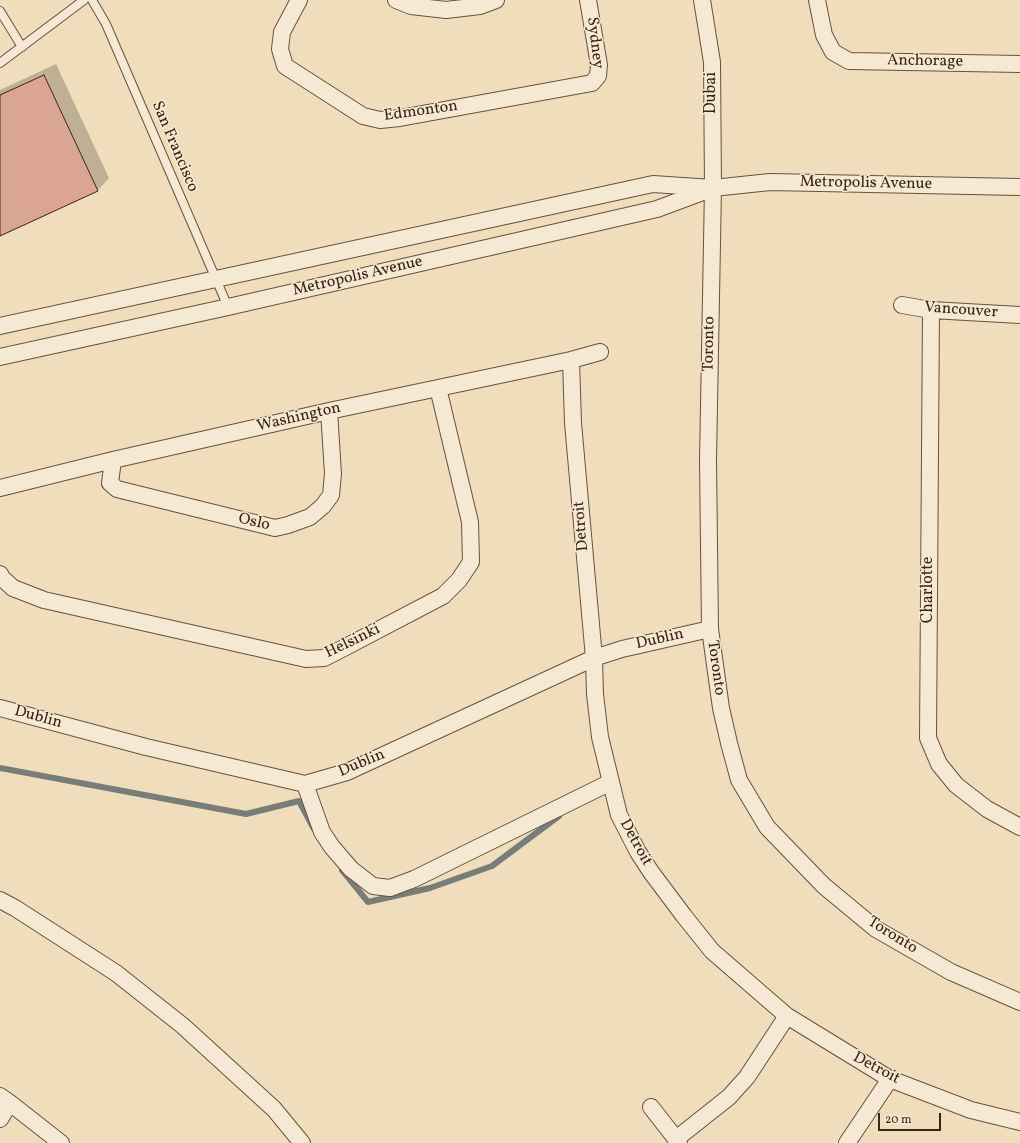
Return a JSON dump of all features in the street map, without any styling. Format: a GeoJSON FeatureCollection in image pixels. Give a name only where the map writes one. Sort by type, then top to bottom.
{"type":"FeatureCollection","features":[{"type":"Feature","properties":{"kind":"street","name":"Edmonton"},"geometry":{"type":"LineString","coordinates":[[299,0],[282,32],[280,49],[285,66],[363,116],[380,120],[400,118],[592,84]]}},
{"type":"Feature","properties":{"kind":"street"},"geometry":{"type":"LineString","coordinates":[[396,0],[411,6],[446,10],[480,6],[496,0]]}},
{"type":"Feature","properties":{"kind":"street","name":"Sydney"},"geometry":{"type":"LineString","coordinates":[[588,0],[599,65],[598,76],[592,84]]}},
{"type":"Feature","properties":{"kind":"street","name":"Dubai"},"geometry":{"type":"LineString","coordinates":[[702,0],[712,62],[713,188]]}},
{"type":"Feature","properties":{"kind":"street","name":"Anchorage"},"geometry":{"type":"LineString","coordinates":[[817,0],[824,35],[833,52],[849,61],[1020,64]]}},
{"type":"Feature","properties":{"kind":"street","name":"Metropolis Avenue"},"geometry":{"type":"LineString","coordinates":[[0,326],[653,184],[713,188],[770,182],[1020,187]]}},
{"type":"Feature","properties":{"kind":"street","name":"Metropolis Avenue"},"geometry":{"type":"LineString","coordinates":[[0,357],[228,307],[657,209],[713,188]]}},
{"type":"Feature","properties":{"kind":"street","name":"Toronto"},"geometry":{"type":"LineString","coordinates":[[713,188],[708,460],[710,629],[721,708],[739,780],[767,827],[824,886],[876,929],[951,972],[1020,1002]]}},
{"type":"Feature","properties":{"kind":"street","name":"Vancouver"},"geometry":{"type":"LineString","coordinates":[[902,305],[931,310],[1020,315]]}},
{"type":"Feature","properties":{"kind":"street","name":"Charlotte"},"geometry":{"type":"LineString","coordinates":[[931,310],[928,738],[939,764],[956,785],[987,809],[1020,827]]}},
{"type":"Feature","properties":{"kind":"street","name":"Washington"},"geometry":{"type":"LineString","coordinates":[[0,488],[113,460],[329,411],[571,360],[600,352]]}},
{"type":"Feature","properties":{"kind":"street","name":"Detroit"},"geometry":{"type":"LineString","coordinates":[[571,360],[573,423],[594,658],[595,694],[600,737],[619,815],[638,852],[651,872],[712,951],[787,1016],[890,1079],[971,1110],[1020,1122]]}},
{"type":"Feature","properties":{"kind":"street","name":"Helsinki"},"geometry":{"type":"LineString","coordinates":[[0,574],[2,578],[13,588],[44,600],[306,659],[324,658],[443,596],[459,580],[471,562],[470,522],[438,388]]}},
{"type":"Feature","properties":{"kind":"street","name":"Oslo"},"geometry":{"type":"LineString","coordinates":[[113,460],[110,482],[117,489],[275,528],[288,525],[310,516],[323,506],[331,495],[333,474],[329,411]]}},
{"type":"Feature","properties":{"kind":"street","name":"Dublin"},"geometry":{"type":"LineString","coordinates":[[0,708],[146,747],[305,784],[347,772],[594,658],[622,648],[710,629]]}},
{"type":"Feature","properties":{"kind":"street"},"geometry":{"type":"LineString","coordinates":[[305,784],[322,832],[332,847],[351,869],[374,886],[390,888],[414,879],[611,782]]}},
{"type":"Feature","properties":{"kind":"street"},"geometry":{"type":"LineString","coordinates":[[0,900],[15,908],[116,973],[182,1026],[274,1109],[302,1143]]}},
{"type":"Feature","properties":{"kind":"street"},"geometry":{"type":"LineString","coordinates":[[651,1108],[678,1141],[729,1097],[747,1077],[787,1016]]}},
{"type":"Feature","properties":{"kind":"street"},"geometry":{"type":"LineString","coordinates":[[847,1143],[890,1079]]}},
{"type":"Feature","properties":{"kind":"street"},"geometry":{"type":"LineString","coordinates":[[0,1119],[5,1100],[62,1143]]}},
{"type":"Feature","properties":{"kind":"lane"},"geometry":{"type":"LineString","coordinates":[[0,63],[84,0]]}},
{"type":"Feature","properties":{"kind":"lane","name":"San Francisco"},"geometry":{"type":"LineString","coordinates":[[92,0],[106,24],[228,307]]}},
{"type":"Feature","properties":{"kind":"lane"},"geometry":{"type":"LineString","coordinates":[[0,11],[22,47]]}},
{"type":"Feature","properties":{"kind":"building"},"geometry":{"type":"Polygon","coordinates":[[[44,75],[98,191],[0,236],[0,95],[44,75]]]}},
{"type":"Feature","properties":{"kind":"waterway"},"geometry":{"type":"LineString","coordinates":[[0,768],[246,814],[299,801],[314,829]]}},
{"type":"Feature","properties":{"kind":"waterway"},"geometry":{"type":"LineString","coordinates":[[342,870],[368,902],[430,888],[492,866],[559,816]]}}]}
